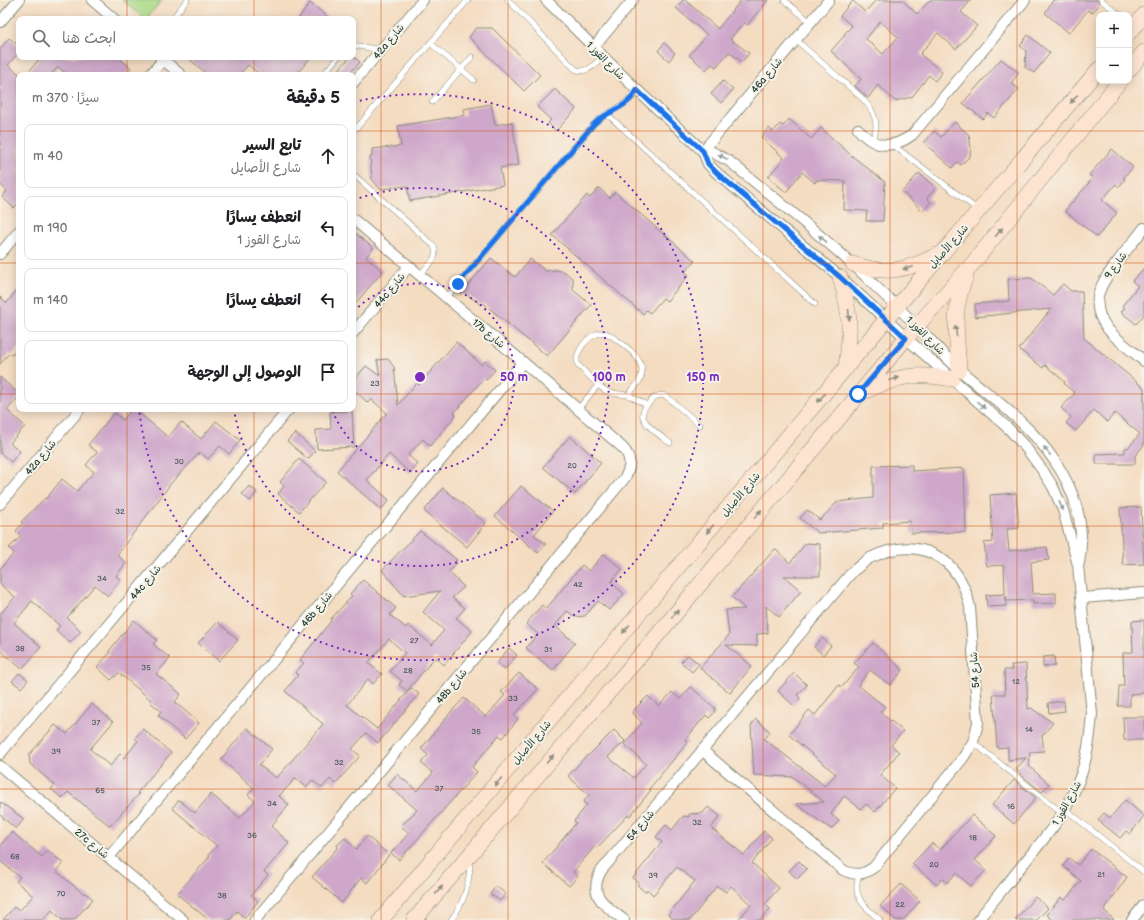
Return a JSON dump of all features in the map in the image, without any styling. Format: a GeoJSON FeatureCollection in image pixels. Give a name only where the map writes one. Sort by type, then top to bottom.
{"type":"FeatureCollection","features":[{"type":"Feature","properties":{"kind":"main road"},"geometry":{"type":"LineString","coordinates":[[1132,66],[1144,52]]}},
{"type":"Feature","properties":{"kind":"main road","name":"شارع الأصايل"},"geometry":{"type":"LineString","coordinates":[[381,920],[897,306],[1096,73]]}},
{"type":"Feature","properties":{"kind":"main road"},"geometry":{"type":"LineString","coordinates":[[414,920],[650,644],[858,394],[974,262],[1118,84]]}},
{"type":"Feature","properties":{"kind":"main road"},"geometry":{"type":"LineString","coordinates":[[853,264],[879,270],[896,270],[914,266],[944,252]]}},
{"type":"Feature","properties":{"kind":"main road"},"geometry":{"type":"LineString","coordinates":[[858,394],[886,382],[913,375],[956,374],[956,308],[960,292],[974,262]]}},
{"type":"Feature","properties":{"kind":"main road"},"geometry":{"type":"LineString","coordinates":[[840,277],[846,296],[850,319],[849,346],[846,368]]}},
{"type":"Feature","properties":{"kind":"street"},"geometry":{"type":"LineString","coordinates":[[0,22],[19,0]]}},
{"type":"Feature","properties":{"kind":"street"},"geometry":{"type":"LineString","coordinates":[[92,0],[111,16]]}},
{"type":"Feature","properties":{"kind":"street","name":"42a شارع"},"geometry":{"type":"LineString","coordinates":[[356,79],[423,0]]}},
{"type":"Feature","properties":{"kind":"street","name":"شارع القوز 1"},"geometry":{"type":"LineString","coordinates":[[546,0],[637,90],[703,151],[708,164],[718,174],[840,277],[906,338],[1020,420],[1037,437],[1054,460],[1067,482],[1077,505],[1081,538],[1081,551],[1078,565]]}},
{"type":"Feature","properties":{"kind":"street"},"geometry":{"type":"LineString","coordinates":[[594,47],[633,0]]}},
{"type":"Feature","properties":{"kind":"street","name":"46a شارع"},"geometry":{"type":"LineString","coordinates":[[703,151],[829,0]]}},
{"type":"Feature","properties":{"kind":"street"},"geometry":{"type":"LineString","coordinates":[[858,129],[864,137],[882,145],[893,145],[903,142],[919,127],[1025,0]]}},
{"type":"Feature","properties":{"kind":"street"},"geometry":{"type":"LineString","coordinates":[[152,72],[160,60]]}},
{"type":"Feature","properties":{"kind":"street"},"geometry":{"type":"LineString","coordinates":[[163,60],[177,72]]}},
{"type":"Feature","properties":{"kind":"street","name":"شارع القوز 1"},"geometry":{"type":"LineString","coordinates":[[703,151],[712,152],[729,161],[853,264],[897,306],[917,326],[956,374],[1026,448],[1053,487],[1063,510],[1078,565],[1082,598],[1092,714],[1090,738],[1085,762],[1077,786],[1064,811],[1044,840],[978,920]]}},
{"type":"Feature","properties":{"kind":"street","name":"17b شارع"},"geometry":{"type":"LineString","coordinates":[[356,222],[524,362],[623,448]]}},
{"type":"Feature","properties":{"kind":"street","name":"شارع 9"},"geometry":{"type":"LineString","coordinates":[[1144,228],[1104,278],[1099,291],[1098,304],[1101,318],[1108,329],[1144,361]]}},
{"type":"Feature","properties":{"kind":"street"},"geometry":{"type":"LineString","coordinates":[[0,254],[16,235]]}},
{"type":"Feature","properties":{"kind":"street","name":"44c شارع"},"geometry":{"type":"LineString","coordinates":[[356,329],[409,266]]}},
{"type":"Feature","properties":{"kind":"street","name":"46b شارع"},"geometry":{"type":"LineString","coordinates":[[109,857],[524,362]]}},
{"type":"Feature","properties":{"kind":"street","name":"42a شارع"},"geometry":{"type":"LineString","coordinates":[[0,504],[77,412]]}},
{"type":"Feature","properties":{"kind":"street","name":"44c شارع"},"geometry":{"type":"LineString","coordinates":[[0,754],[286,412]]}},
{"type":"Feature","properties":{"kind":"street","name":"48b شارع"},"geometry":{"type":"LineString","coordinates":[[255,920],[624,479],[630,466],[630,459],[623,448]]}},
{"type":"Feature","properties":{"kind":"street","name":"شارع 54"},"geometry":{"type":"LineString","coordinates":[[624,920],[604,905],[598,898],[596,879],[601,871],[702,750],[853,571],[869,559],[890,551],[912,549],[933,553],[950,564],[961,580],[968,597],[978,714],[977,728],[973,742],[963,758],[874,867],[868,872],[859,875]]}},
{"type":"Feature","properties":{"kind":"street"},"geometry":{"type":"LineString","coordinates":[[1082,598],[1144,593]]}},
{"type":"Feature","properties":{"kind":"street"},"geometry":{"type":"LineString","coordinates":[[702,750],[843,870],[851,874],[859,875]]}},
{"type":"Feature","properties":{"kind":"street","name":"27c شارع"},"geometry":{"type":"LineString","coordinates":[[0,766],[183,920]]}},
{"type":"Feature","properties":{"kind":"street"},"geometry":{"type":"LineString","coordinates":[[1132,920],[1144,905]]}},
{"type":"Feature","properties":{"kind":"lane"},"geometry":{"type":"LineString","coordinates":[[174,16],[187,0]]}},
{"type":"Feature","properties":{"kind":"lane"},"geometry":{"type":"LineString","coordinates":[[356,129],[468,0]]}},
{"type":"Feature","properties":{"kind":"lane"},"geometry":{"type":"LineString","coordinates":[[508,0],[575,69],[579,71],[588,70],[603,56]]}},
{"type":"Feature","properties":{"kind":"lane"},"geometry":{"type":"LineString","coordinates":[[784,0],[810,22]]}},
{"type":"Feature","properties":{"kind":"lane"},"geometry":{"type":"LineString","coordinates":[[1101,0],[1116,12]]}},
{"type":"Feature","properties":{"kind":"lane"},"geometry":{"type":"LineString","coordinates":[[796,40],[862,98],[869,106],[874,116],[876,126],[873,142]]}},
{"type":"Feature","properties":{"kind":"lane"},"geometry":{"type":"LineString","coordinates":[[430,43],[474,80]]}},
{"type":"Feature","properties":{"kind":"lane"},"geometry":{"type":"LineString","coordinates":[[356,45],[380,50]]}},
{"type":"Feature","properties":{"kind":"lane"},"geometry":{"type":"LineString","coordinates":[[432,102],[472,57]]}},
{"type":"Feature","properties":{"kind":"lane"},"geometry":{"type":"LineString","coordinates":[[326,72],[336,60]]}},
{"type":"Feature","properties":{"kind":"lane"},"geometry":{"type":"LineString","coordinates":[[447,297],[594,124],[607,114],[619,109],[627,103],[634,96],[637,90]]}},
{"type":"Feature","properties":{"kind":"lane"},"geometry":{"type":"LineString","coordinates":[[607,114],[815,304]]}},
{"type":"Feature","properties":{"kind":"lane"},"geometry":{"type":"LineString","coordinates":[[893,145],[979,211]]}},
{"type":"Feature","properties":{"kind":"lane"},"geometry":{"type":"LineString","coordinates":[[356,177],[434,246],[436,251],[433,261],[419,275]]}},
{"type":"Feature","properties":{"kind":"lane"},"geometry":{"type":"LineString","coordinates":[[628,395],[641,378],[641,364],[636,356],[610,335],[605,333],[596,334],[580,350],[576,357],[578,365],[598,385],[611,393],[628,395],[647,405]]}},
{"type":"Feature","properties":{"kind":"lane"},"geometry":{"type":"LineString","coordinates":[[578,409],[598,385]]}},
{"type":"Feature","properties":{"kind":"lane"},"geometry":{"type":"LineString","coordinates":[[670,443],[644,421],[642,413],[647,405],[657,396],[666,396],[700,425]]}},
{"type":"Feature","properties":{"kind":"lane"},"geometry":{"type":"LineString","coordinates":[[973,742],[1144,872]]}},
{"type":"Feature","properties":{"kind":"lane"},"geometry":{"type":"LineString","coordinates":[[451,920],[463,899],[468,884],[470,853]]}},
{"type":"Feature","properties":{"kind":"lane"},"geometry":{"type":"LineString","coordinates":[[859,875],[857,881],[858,896],[866,908],[880,920]]}},
{"type":"Feature","properties":{"kind":"green space"},"geometry":{"type":"Polygon","coordinates":[[[122,0],[162,0],[149,16],[141,16],[122,0]]]}},
{"type":"Feature","properties":{"kind":"building"},"geometry":{"type":"Polygon","coordinates":[[[683,0],[685,0],[718,29],[741,0],[768,0],[747,25],[744,22],[730,39],[749,53],[742,62],[729,52],[716,67],[712,64],[706,70],[689,55],[707,35],[676,8],[683,0]]]}},
{"type":"Feature","properties":{"kind":"building"},"geometry":{"type":"Polygon","coordinates":[[[876,0],[902,0],[917,14],[930,0],[971,0],[961,12],[977,26],[956,49],[938,33],[920,54],[942,72],[935,81],[929,75],[912,97],[895,101],[878,85],[868,98],[855,86],[861,79],[831,51],[852,26],[840,16],[848,6],[853,1],[865,12],[876,0]],[[880,21],[866,39],[883,54],[898,37],[880,21]]]}},
{"type":"Feature","properties":{"kind":"building"},"geometry":{"type":"Polygon","coordinates":[[[1053,0],[1097,0],[1100,4],[1092,13],[1088,10],[1069,33],[1045,13],[1053,0]]]}},
{"type":"Feature","properties":{"kind":"building"},"geometry":{"type":"Polygon","coordinates":[[[310,3],[327,16],[300,16],[310,3]]]}},
{"type":"Feature","properties":{"kind":"building"},"geometry":{"type":"Polygon","coordinates":[[[476,28],[492,28],[540,75],[524,91],[469,37],[476,28]]]}},
{"type":"Feature","properties":{"kind":"building"},"geometry":{"type":"Polygon","coordinates":[[[1028,35],[1050,53],[1034,73],[1025,67],[1026,51],[1020,46],[1028,35]]]}},
{"type":"Feature","properties":{"kind":"building"},"geometry":{"type":"Polygon","coordinates":[[[9,38],[16,44],[16,56],[8,65],[17,72],[16,206],[14,208],[2,197],[7,191],[0,184],[0,49],[9,38]]]}},
{"type":"Feature","properties":{"kind":"building"},"geometry":{"type":"Polygon","coordinates":[[[664,43],[675,53],[669,61],[658,51],[664,43]]]}},
{"type":"Feature","properties":{"kind":"building"},"geometry":{"type":"Polygon","coordinates":[[[356,59],[360,62],[351,72],[337,72],[347,60],[356,60],[356,59]]]}},
{"type":"Feature","properties":{"kind":"building"},"geometry":{"type":"Polygon","coordinates":[[[1001,59],[1019,73],[1011,83],[1019,89],[994,118],[988,113],[983,119],[963,103],[1001,59]]]}},
{"type":"Feature","properties":{"kind":"building"},"geometry":{"type":"Polygon","coordinates":[[[38,60],[122,60],[131,68],[128,72],[64,72],[58,67],[54,72],[28,72],[38,60]]]}},
{"type":"Feature","properties":{"kind":"building"},"geometry":{"type":"Polygon","coordinates":[[[190,60],[308,60],[298,72],[257,72],[248,65],[242,72],[204,72],[190,60]]]}},
{"type":"Feature","properties":{"kind":"building"},"geometry":{"type":"Polygon","coordinates":[[[723,81],[733,90],[721,103],[711,94],[723,81]]]}},
{"type":"Feature","properties":{"kind":"building"},"geometry":{"type":"Polygon","coordinates":[[[555,89],[576,109],[556,131],[548,123],[551,120],[537,107],[555,89]]]}},
{"type":"Feature","properties":{"kind":"building"},"geometry":{"type":"Polygon","coordinates":[[[491,104],[495,125],[512,122],[519,165],[500,168],[503,185],[410,201],[407,186],[380,189],[372,179],[370,157],[372,157],[372,149],[401,146],[398,126],[465,115],[464,109],[491,104]]]}},
{"type":"Feature","properties":{"kind":"building"},"geometry":{"type":"Polygon","coordinates":[[[789,119],[811,139],[821,128],[852,156],[885,182],[883,221],[866,221],[867,211],[844,210],[845,181],[817,180],[815,183],[802,172],[786,192],[768,177],[784,158],[761,137],[769,128],[773,132],[780,124],[783,126],[789,119]]]}},
{"type":"Feature","properties":{"kind":"building"},"geometry":{"type":"Polygon","coordinates":[[[955,122],[969,135],[971,148],[970,156],[961,165],[957,162],[952,168],[924,143],[934,131],[941,137],[955,122]]]}},
{"type":"Feature","properties":{"kind":"building"},"geometry":{"type":"Polygon","coordinates":[[[1112,149],[1133,167],[1123,178],[1125,179],[1119,187],[1116,184],[1102,200],[1117,213],[1097,237],[1065,211],[1093,178],[1089,175],[1112,149]]]}},
{"type":"Feature","properties":{"kind":"building"},"geometry":{"type":"Polygon","coordinates":[[[919,173],[936,188],[927,198],[931,202],[923,211],[902,192],[919,173]]]}},
{"type":"Feature","properties":{"kind":"building"},"geometry":{"type":"Polygon","coordinates":[[[599,188],[610,198],[615,192],[695,261],[685,272],[689,275],[667,301],[663,298],[650,313],[646,310],[643,314],[552,235],[587,195],[590,198],[599,188]]]}},
{"type":"Feature","properties":{"kind":"building"},"geometry":{"type":"Polygon","coordinates":[[[356,234],[373,248],[366,257],[383,271],[356,302],[356,234]]]}},
{"type":"Feature","properties":{"kind":"building"},"geometry":{"type":"Polygon","coordinates":[[[491,258],[515,277],[530,259],[546,271],[556,270],[565,272],[573,279],[573,290],[591,305],[547,356],[483,303],[481,305],[463,291],[491,258]]]}},
{"type":"Feature","properties":{"kind":"building"},"geometry":{"type":"Polygon","coordinates":[[[1144,268],[1144,315],[1136,324],[1121,312],[1125,308],[1122,306],[1138,286],[1132,281],[1144,268]]]}},
{"type":"Feature","properties":{"kind":"building"},"geometry":{"type":"Polygon","coordinates":[[[1031,278],[1053,295],[1063,284],[1071,291],[1082,291],[1084,338],[1144,388],[1144,445],[1135,456],[1135,464],[1096,464],[1096,454],[1125,453],[1125,448],[1128,448],[1140,434],[1115,413],[1107,422],[1094,410],[1076,431],[1066,423],[1071,417],[1061,408],[1075,393],[1064,384],[1065,382],[1045,365],[1043,368],[1019,349],[1051,309],[975,317],[975,304],[1009,301],[1008,279],[1031,278]]]}},
{"type":"Feature","properties":{"kind":"building"},"geometry":{"type":"Polygon","coordinates":[[[16,291],[16,350],[12,355],[9,353],[0,364],[0,297],[7,303],[16,291]]]}},
{"type":"Feature","properties":{"kind":"building"},"geometry":{"type":"Polygon","coordinates":[[[456,342],[482,365],[485,361],[495,370],[486,380],[484,378],[454,413],[456,415],[430,446],[423,439],[408,455],[418,464],[410,473],[389,454],[367,480],[389,500],[381,510],[337,471],[387,413],[371,399],[368,403],[356,392],[356,378],[366,366],[380,376],[377,360],[388,359],[394,367],[398,405],[417,383],[419,385],[456,342]]]}},
{"type":"Feature","properties":{"kind":"building"},"geometry":{"type":"Polygon","coordinates":[[[0,377],[16,391],[16,400],[7,410],[25,426],[10,443],[20,451],[11,462],[1,453],[0,454],[0,377]]]}},
{"type":"Feature","properties":{"kind":"building"},"geometry":{"type":"Polygon","coordinates":[[[130,412],[138,412],[168,437],[181,422],[201,439],[216,421],[240,440],[229,454],[220,446],[208,459],[200,452],[172,482],[117,555],[126,563],[116,576],[121,579],[108,596],[95,585],[67,618],[81,631],[70,643],[56,630],[60,626],[32,601],[14,623],[41,647],[22,669],[0,650],[0,614],[15,597],[0,584],[0,569],[14,553],[9,548],[21,536],[16,531],[23,523],[21,522],[45,498],[46,499],[62,479],[77,491],[94,472],[86,465],[97,452],[88,445],[114,413],[123,420],[130,412]]]}},
{"type":"Feature","properties":{"kind":"building"},"geometry":{"type":"Polygon","coordinates":[[[330,412],[352,412],[354,447],[317,449],[316,430],[331,429],[330,412]]]}},
{"type":"Feature","properties":{"kind":"building"},"geometry":{"type":"Polygon","coordinates":[[[295,433],[315,451],[308,459],[287,441],[295,433]]]}},
{"type":"Feature","properties":{"kind":"building"},"geometry":{"type":"Polygon","coordinates":[[[570,436],[601,463],[575,494],[543,467],[570,436]]]}},
{"type":"Feature","properties":{"kind":"building"},"geometry":{"type":"Polygon","coordinates":[[[299,459],[326,482],[299,512],[278,494],[284,486],[280,482],[299,459]]]}},
{"type":"Feature","properties":{"kind":"building"},"geometry":{"type":"Polygon","coordinates":[[[912,465],[912,471],[964,468],[966,532],[911,533],[910,521],[883,523],[883,528],[818,533],[800,518],[807,510],[820,520],[837,502],[873,498],[873,466],[912,465]]]}},
{"type":"Feature","properties":{"kind":"building"},"geometry":{"type":"Polygon","coordinates":[[[249,486],[257,492],[250,501],[242,494],[249,486]]]}},
{"type":"Feature","properties":{"kind":"building"},"geometry":{"type":"Polygon","coordinates":[[[521,486],[553,511],[534,535],[546,544],[538,553],[495,516],[521,486]]]}},
{"type":"Feature","properties":{"kind":"building"},"geometry":{"type":"Polygon","coordinates":[[[443,488],[486,523],[467,547],[424,511],[443,488]]]}},
{"type":"Feature","properties":{"kind":"building"},"geometry":{"type":"Polygon","coordinates":[[[1016,493],[1019,528],[1007,529],[1009,551],[1047,547],[1049,560],[1031,562],[1033,594],[1056,593],[1056,603],[1033,604],[1033,600],[1006,601],[1006,606],[987,607],[986,595],[1005,594],[1004,565],[987,566],[984,543],[993,542],[990,495],[1016,493]]]}},
{"type":"Feature","properties":{"kind":"building"},"geometry":{"type":"Polygon","coordinates":[[[1141,507],[1144,564],[1123,565],[1120,508],[1141,507]]]}},
{"type":"Feature","properties":{"kind":"building"},"geometry":{"type":"Polygon","coordinates":[[[420,531],[457,560],[455,561],[457,563],[449,572],[464,587],[452,598],[465,608],[456,618],[472,631],[444,665],[435,657],[407,691],[399,685],[402,681],[390,671],[405,653],[389,639],[368,663],[382,674],[373,684],[368,679],[347,705],[377,729],[411,688],[419,694],[378,743],[366,733],[352,749],[360,756],[335,784],[330,779],[322,788],[312,780],[306,787],[296,778],[279,796],[289,805],[271,826],[289,843],[264,872],[268,875],[251,895],[258,901],[245,918],[237,911],[230,920],[209,920],[177,894],[217,846],[172,808],[179,800],[195,813],[211,794],[240,818],[255,801],[248,795],[254,788],[221,759],[247,728],[272,749],[259,765],[276,778],[323,724],[285,691],[298,675],[295,673],[304,663],[300,660],[331,621],[330,620],[352,596],[350,594],[363,580],[396,608],[390,615],[406,628],[408,625],[432,645],[444,630],[423,612],[440,591],[404,596],[382,570],[420,531]]]}},
{"type":"Feature","properties":{"kind":"building"},"geometry":{"type":"Polygon","coordinates":[[[806,543],[820,544],[820,576],[784,576],[801,591],[779,617],[766,606],[768,633],[757,634],[757,646],[726,645],[752,666],[730,693],[700,668],[729,635],[726,610],[745,609],[732,597],[775,549],[790,563],[806,543]]]}},
{"type":"Feature","properties":{"kind":"building"},"geometry":{"type":"Polygon","coordinates":[[[604,554],[622,569],[611,582],[624,594],[609,610],[598,601],[585,616],[575,617],[567,611],[555,626],[575,643],[553,670],[526,648],[538,634],[526,624],[542,605],[546,609],[582,565],[589,571],[604,554]]]}},
{"type":"Feature","properties":{"kind":"building"},"geometry":{"type":"Polygon","coordinates":[[[134,620],[157,640],[153,644],[170,658],[156,674],[181,694],[175,702],[199,723],[185,739],[158,715],[161,711],[150,702],[151,700],[119,673],[111,680],[97,667],[110,653],[109,651],[134,620]]]}},
{"type":"Feature","properties":{"kind":"building"},"geometry":{"type":"Polygon","coordinates":[[[1144,620],[1144,693],[1130,694],[1130,706],[1118,706],[1119,686],[1124,686],[1123,653],[1133,652],[1132,621],[1144,620]]]}},
{"type":"Feature","properties":{"kind":"building"},"geometry":{"type":"Polygon","coordinates":[[[218,622],[238,640],[219,661],[198,643],[218,622]]]}},
{"type":"Feature","properties":{"kind":"building"},"geometry":{"type":"Polygon","coordinates":[[[822,638],[831,646],[823,655],[814,647],[822,638]]]}},
{"type":"Feature","properties":{"kind":"building"},"geometry":{"type":"Polygon","coordinates":[[[873,643],[903,670],[890,685],[870,670],[858,685],[885,707],[880,712],[903,731],[891,745],[899,752],[880,775],[895,788],[875,812],[866,804],[861,809],[844,796],[831,814],[839,821],[831,829],[796,804],[824,802],[793,777],[754,775],[751,726],[756,719],[770,732],[764,739],[825,786],[836,774],[789,735],[809,710],[815,715],[839,685],[842,687],[859,667],[854,663],[873,643]]]}},
{"type":"Feature","properties":{"kind":"building"},"geometry":{"type":"Polygon","coordinates":[[[509,648],[517,655],[505,669],[497,663],[509,648]]]}},
{"type":"Feature","properties":{"kind":"building"},"geometry":{"type":"Polygon","coordinates":[[[688,655],[699,664],[692,672],[681,662],[688,655]]]}},
{"type":"Feature","properties":{"kind":"building"},"geometry":{"type":"Polygon","coordinates":[[[1054,656],[1055,666],[1043,667],[1043,657],[1054,656]]]}},
{"type":"Feature","properties":{"kind":"building"},"geometry":{"type":"Polygon","coordinates":[[[1026,664],[1028,709],[1031,708],[1053,723],[1042,736],[1044,751],[1030,752],[1029,766],[1049,784],[1042,792],[1016,769],[1026,758],[1008,760],[1008,747],[997,748],[993,694],[1005,694],[1004,670],[1012,670],[1011,665],[1026,664]]]}},
{"type":"Feature","properties":{"kind":"building"},"geometry":{"type":"Polygon","coordinates":[[[19,673],[28,680],[21,688],[12,681],[19,673]]]}},
{"type":"Feature","properties":{"kind":"building"},"geometry":{"type":"Polygon","coordinates":[[[519,673],[538,689],[514,715],[518,719],[503,738],[499,735],[472,767],[477,772],[399,860],[391,853],[409,833],[401,826],[417,810],[388,785],[397,774],[417,791],[433,773],[421,763],[428,755],[421,749],[450,713],[464,698],[486,717],[505,695],[501,692],[519,673]]]}},
{"type":"Feature","properties":{"kind":"building"},"geometry":{"type":"Polygon","coordinates":[[[794,673],[807,685],[797,695],[800,698],[793,705],[778,691],[794,673]]]}},
{"type":"Feature","properties":{"kind":"building"},"geometry":{"type":"Polygon","coordinates":[[[691,687],[715,708],[715,712],[709,718],[706,715],[685,740],[688,742],[649,789],[651,790],[630,816],[628,815],[597,848],[595,846],[573,872],[578,876],[569,886],[543,863],[576,823],[574,821],[587,805],[583,802],[589,795],[568,776],[587,755],[588,756],[614,730],[625,741],[608,757],[634,778],[646,764],[624,744],[642,723],[632,712],[648,696],[659,706],[672,692],[680,699],[691,687]]]}},
{"type":"Feature","properties":{"kind":"building"},"geometry":{"type":"Polygon","coordinates":[[[1064,701],[1065,711],[1049,713],[1048,703],[1064,701]]]}},
{"type":"Feature","properties":{"kind":"building"},"geometry":{"type":"Polygon","coordinates":[[[92,704],[113,722],[90,749],[110,766],[120,754],[124,758],[138,741],[135,738],[143,729],[171,753],[137,793],[139,794],[110,826],[68,792],[62,798],[51,789],[55,785],[30,764],[29,755],[55,725],[67,734],[92,704]]]}},
{"type":"Feature","properties":{"kind":"building"},"geometry":{"type":"Polygon","coordinates":[[[1123,717],[1144,717],[1144,740],[1124,740],[1123,717]]]}},
{"type":"Feature","properties":{"kind":"building"},"geometry":{"type":"Polygon","coordinates":[[[1014,780],[1036,798],[1014,824],[992,805],[1014,780]]]}},
{"type":"Feature","properties":{"kind":"building"},"geometry":{"type":"Polygon","coordinates":[[[1125,800],[1144,816],[1130,834],[1126,831],[1120,838],[1098,820],[1104,813],[1110,818],[1125,800]]]}},
{"type":"Feature","properties":{"kind":"building"},"geometry":{"type":"Polygon","coordinates":[[[0,802],[24,819],[16,829],[0,815],[0,802]]]}},
{"type":"Feature","properties":{"kind":"building"},"geometry":{"type":"Polygon","coordinates":[[[708,807],[720,816],[711,828],[744,855],[764,831],[772,838],[752,863],[779,888],[765,904],[770,909],[760,920],[738,920],[751,905],[731,886],[726,892],[717,886],[690,920],[675,920],[668,915],[695,881],[677,867],[653,895],[647,889],[645,892],[637,885],[639,883],[633,878],[662,842],[656,837],[666,825],[672,830],[683,816],[689,817],[689,814],[703,813],[708,807]]]}},
{"type":"Feature","properties":{"kind":"building"},"geometry":{"type":"Polygon","coordinates":[[[972,815],[996,836],[975,860],[986,870],[971,886],[956,873],[947,883],[943,878],[937,885],[912,864],[932,843],[940,850],[972,815]]]}},
{"type":"Feature","properties":{"kind":"building"},"geometry":{"type":"Polygon","coordinates":[[[12,832],[42,857],[47,850],[63,863],[56,871],[84,894],[85,893],[93,899],[74,920],[62,920],[52,910],[43,920],[3,920],[14,907],[19,911],[33,896],[16,881],[20,877],[0,861],[0,846],[12,832]]]}},
{"type":"Feature","properties":{"kind":"building"},"geometry":{"type":"Polygon","coordinates":[[[367,836],[389,855],[367,883],[361,878],[342,903],[312,877],[338,847],[337,845],[345,838],[356,849],[367,836]]]}},
{"type":"Feature","properties":{"kind":"building"},"geometry":{"type":"Polygon","coordinates":[[[1091,849],[1127,877],[1104,910],[1114,920],[1053,920],[1047,915],[1061,897],[1065,900],[1081,881],[1063,866],[1069,858],[1078,865],[1091,849]]]}},
{"type":"Feature","properties":{"kind":"building"},"geometry":{"type":"Polygon","coordinates":[[[799,861],[807,869],[797,879],[789,871],[799,861]]]}},
{"type":"Feature","properties":{"kind":"building"},"geometry":{"type":"Polygon","coordinates":[[[901,884],[920,901],[903,920],[896,920],[880,906],[901,884]]]}},
{"type":"Feature","properties":{"kind":"building"},"geometry":{"type":"Polygon","coordinates":[[[496,886],[506,894],[500,901],[490,894],[496,886]]]}},
{"type":"Feature","properties":{"kind":"building"},"geometry":{"type":"Polygon","coordinates":[[[1035,897],[1048,908],[1037,920],[1015,920],[1035,897]]]}},
{"type":"Feature","properties":{"kind":"route"},"geometry":{"type":"LineString","coordinates":[[458,284],[598,119],[619,109],[634,96],[637,90],[703,151],[708,164],[718,174],[840,277],[906,338],[858,394]]}}]}
